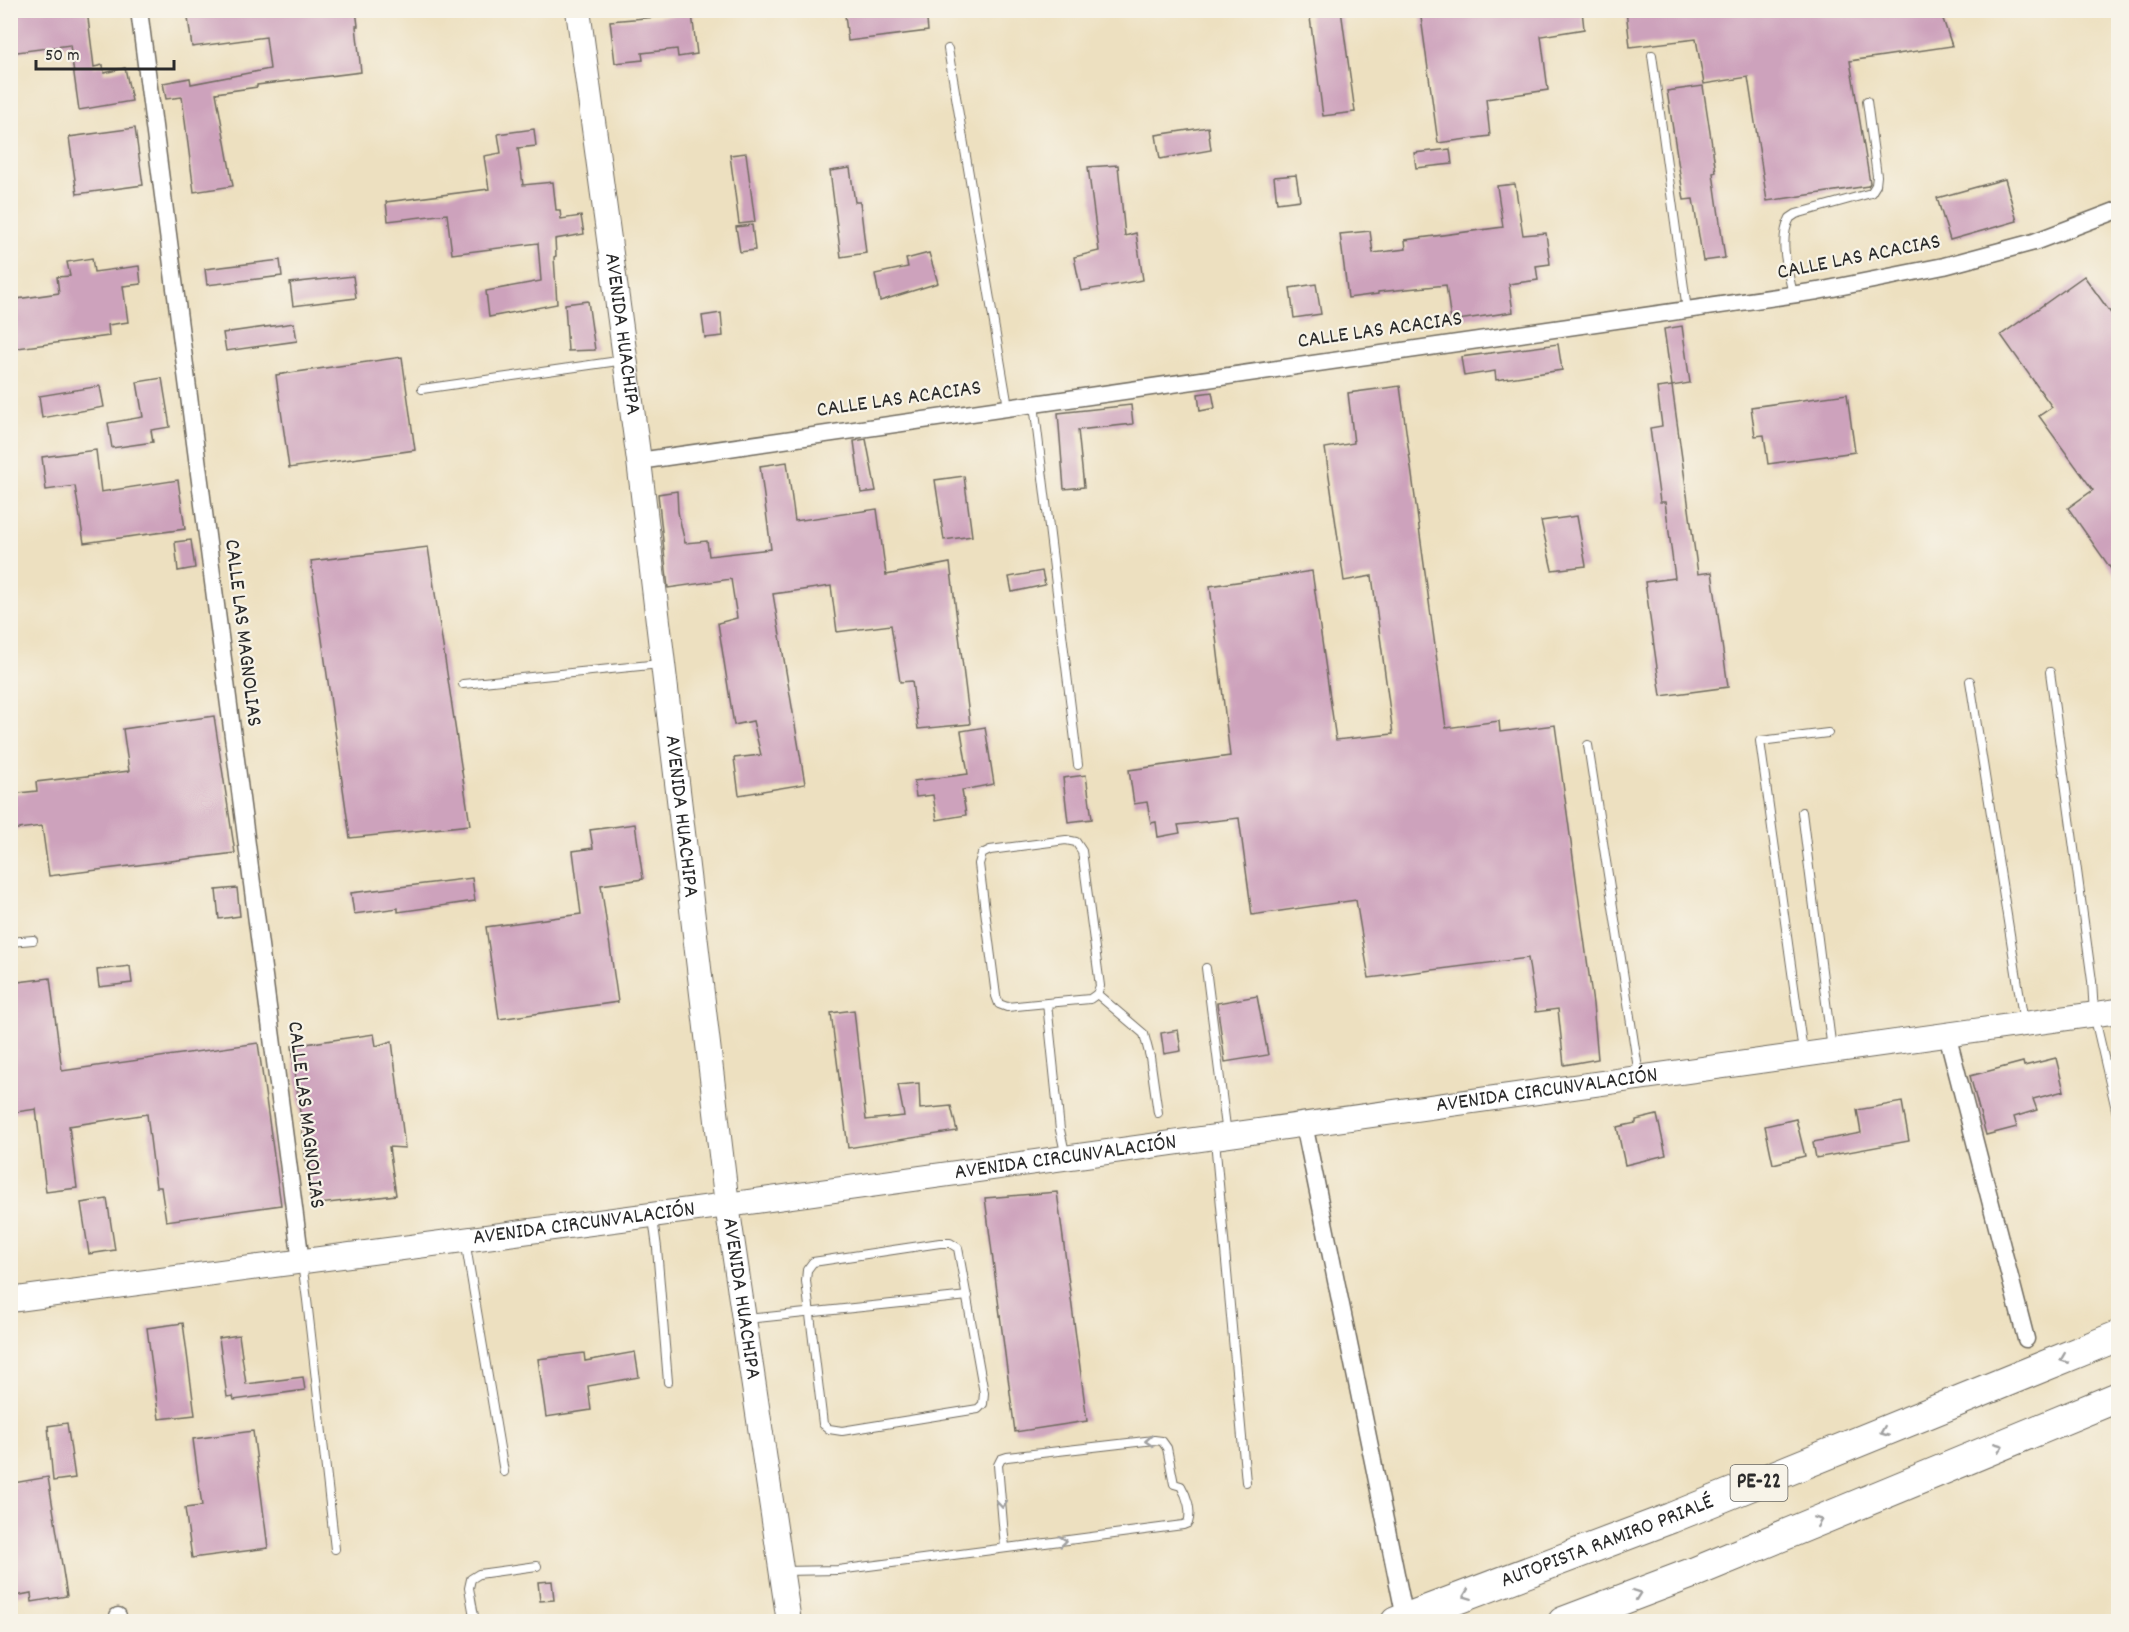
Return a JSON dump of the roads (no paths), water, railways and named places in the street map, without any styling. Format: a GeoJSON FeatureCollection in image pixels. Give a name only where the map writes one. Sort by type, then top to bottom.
{"type":"FeatureCollection","features":[{"type":"Feature","properties":{"kind":"highway","name":"AUTOPISTA RAMIRO PRIALÉ"},"geometry":{"type":"LineString","coordinates":[[1400,1620],[1671,1518],[2118,1336]]}},
{"type":"Feature","properties":{"kind":"highway","name":"PE-22"},"geometry":{"type":"LineString","coordinates":[[1563,1622],[1695,1572],[2118,1397]]}},
{"type":"Feature","properties":{"kind":"street","name":"CALLE LAS MAGNOLIAS"},"geometry":{"type":"LineString","coordinates":[[139,10],[301,1262]]}},
{"type":"Feature","properties":{"kind":"street","name":"AVENIDA HUACHIPA"},"geometry":{"type":"LineString","coordinates":[[578,10],[639,461],[727,1205],[789,1622]]}},
{"type":"Feature","properties":{"kind":"street","name":"CALLE LAS ACACIAS"},"geometry":{"type":"LineString","coordinates":[[639,461],[1792,294],[1944,266],[2034,242],[2118,210]]}},
{"type":"Feature","properties":{"kind":"street","name":"AVENIDA CIRCUNVALACIÓN"},"geometry":{"type":"LineString","coordinates":[[10,1300],[727,1205],[2118,1011]]}},
{"type":"Feature","properties":{"kind":"street"},"geometry":{"type":"LineString","coordinates":[[1947,1035],[2026,1340]]}},
{"type":"Feature","properties":{"kind":"street"},"geometry":{"type":"LineString","coordinates":[[1304,1124],[1400,1620]]}},
{"type":"Feature","properties":{"kind":"lane"},"geometry":{"type":"LineString","coordinates":[[948,49],[1008,407]]}},
{"type":"Feature","properties":{"kind":"lane"},"geometry":{"type":"LineString","coordinates":[[1652,55],[1687,310]]}},
{"type":"Feature","properties":{"kind":"lane"},"geometry":{"type":"LineString","coordinates":[[1792,294],[1785,231],[1790,218],[1871,193],[1876,185],[1877,176],[1867,101]]}},
{"type":"Feature","properties":{"kind":"lane"},"geometry":{"type":"LineString","coordinates":[[422,389],[625,360]]}},
{"type":"Feature","properties":{"kind":"lane"},"geometry":{"type":"LineString","coordinates":[[1034,404],[1078,765]]}},
{"type":"Feature","properties":{"kind":"lane"},"geometry":{"type":"LineString","coordinates":[[463,684],[663,663]]}},
{"type":"Feature","properties":{"kind":"lane"},"geometry":{"type":"LineString","coordinates":[[2050,672],[2092,981],[2094,1014],[2118,1118]]}},
{"type":"Feature","properties":{"kind":"lane"},"geometry":{"type":"LineString","coordinates":[[1970,681],[2024,1024]]}},
{"type":"Feature","properties":{"kind":"lane"},"geometry":{"type":"LineString","coordinates":[[1803,1055],[1760,741],[1828,733]]}},
{"type":"Feature","properties":{"kind":"lane"},"geometry":{"type":"LineString","coordinates":[[1588,745],[1639,1078]]}},
{"type":"Feature","properties":{"kind":"lane"},"geometry":{"type":"LineString","coordinates":[[1802,813],[1832,1051]]}},
{"type":"Feature","properties":{"kind":"lane"},"geometry":{"type":"LineString","coordinates":[[1066,840],[1076,842],[1082,851],[1100,986],[1097,994],[1090,999],[1007,1007],[999,1004],[996,996],[979,864],[981,854],[990,850],[1066,840]]}},
{"type":"Feature","properties":{"kind":"lane"},"geometry":{"type":"LineString","coordinates":[[10,942],[33,940]]}},
{"type":"Feature","properties":{"kind":"lane"},"geometry":{"type":"LineString","coordinates":[[1206,968],[1246,1482]]}},
{"type":"Feature","properties":{"kind":"lane"},"geometry":{"type":"LineString","coordinates":[[1097,994],[1144,1034],[1150,1057],[1158,1113]]}},
{"type":"Feature","properties":{"kind":"lane"},"geometry":{"type":"LineString","coordinates":[[1047,1003],[1060,1130],[1066,1158]]}},
{"type":"Feature","properties":{"kind":"lane"},"geometry":{"type":"LineString","coordinates":[[652,1215],[657,1248],[668,1382]]}},
{"type":"Feature","properties":{"kind":"lane"},"geometry":{"type":"LineString","coordinates":[[465,1240],[504,1472]]}},
{"type":"Feature","properties":{"kind":"lane"},"geometry":{"type":"LineString","coordinates":[[940,1243],[958,1248],[984,1393],[983,1404],[978,1409],[842,1431],[829,1429],[823,1424],[810,1312],[806,1281],[807,1270],[813,1262],[940,1243]]}},
{"type":"Feature","properties":{"kind":"lane"},"geometry":{"type":"LineString","coordinates":[[301,1262],[334,1549]]}},
{"type":"Feature","properties":{"kind":"lane"},"geometry":{"type":"LineString","coordinates":[[744,1320],[968,1296]]}},
{"type":"Feature","properties":{"kind":"lane"},"geometry":{"type":"LineString","coordinates":[[782,1571],[838,1570],[1182,1526],[1188,1523],[1190,1516],[1185,1493],[1181,1486],[1174,1484],[1167,1448],[1162,1441],[1154,1440],[1007,1456],[1001,1459],[998,1465],[1005,1548]]}},
{"type":"Feature","properties":{"kind":"lane"},"geometry":{"type":"LineString","coordinates":[[475,1622],[469,1588],[471,1579],[479,1574],[537,1566]]}}]}
